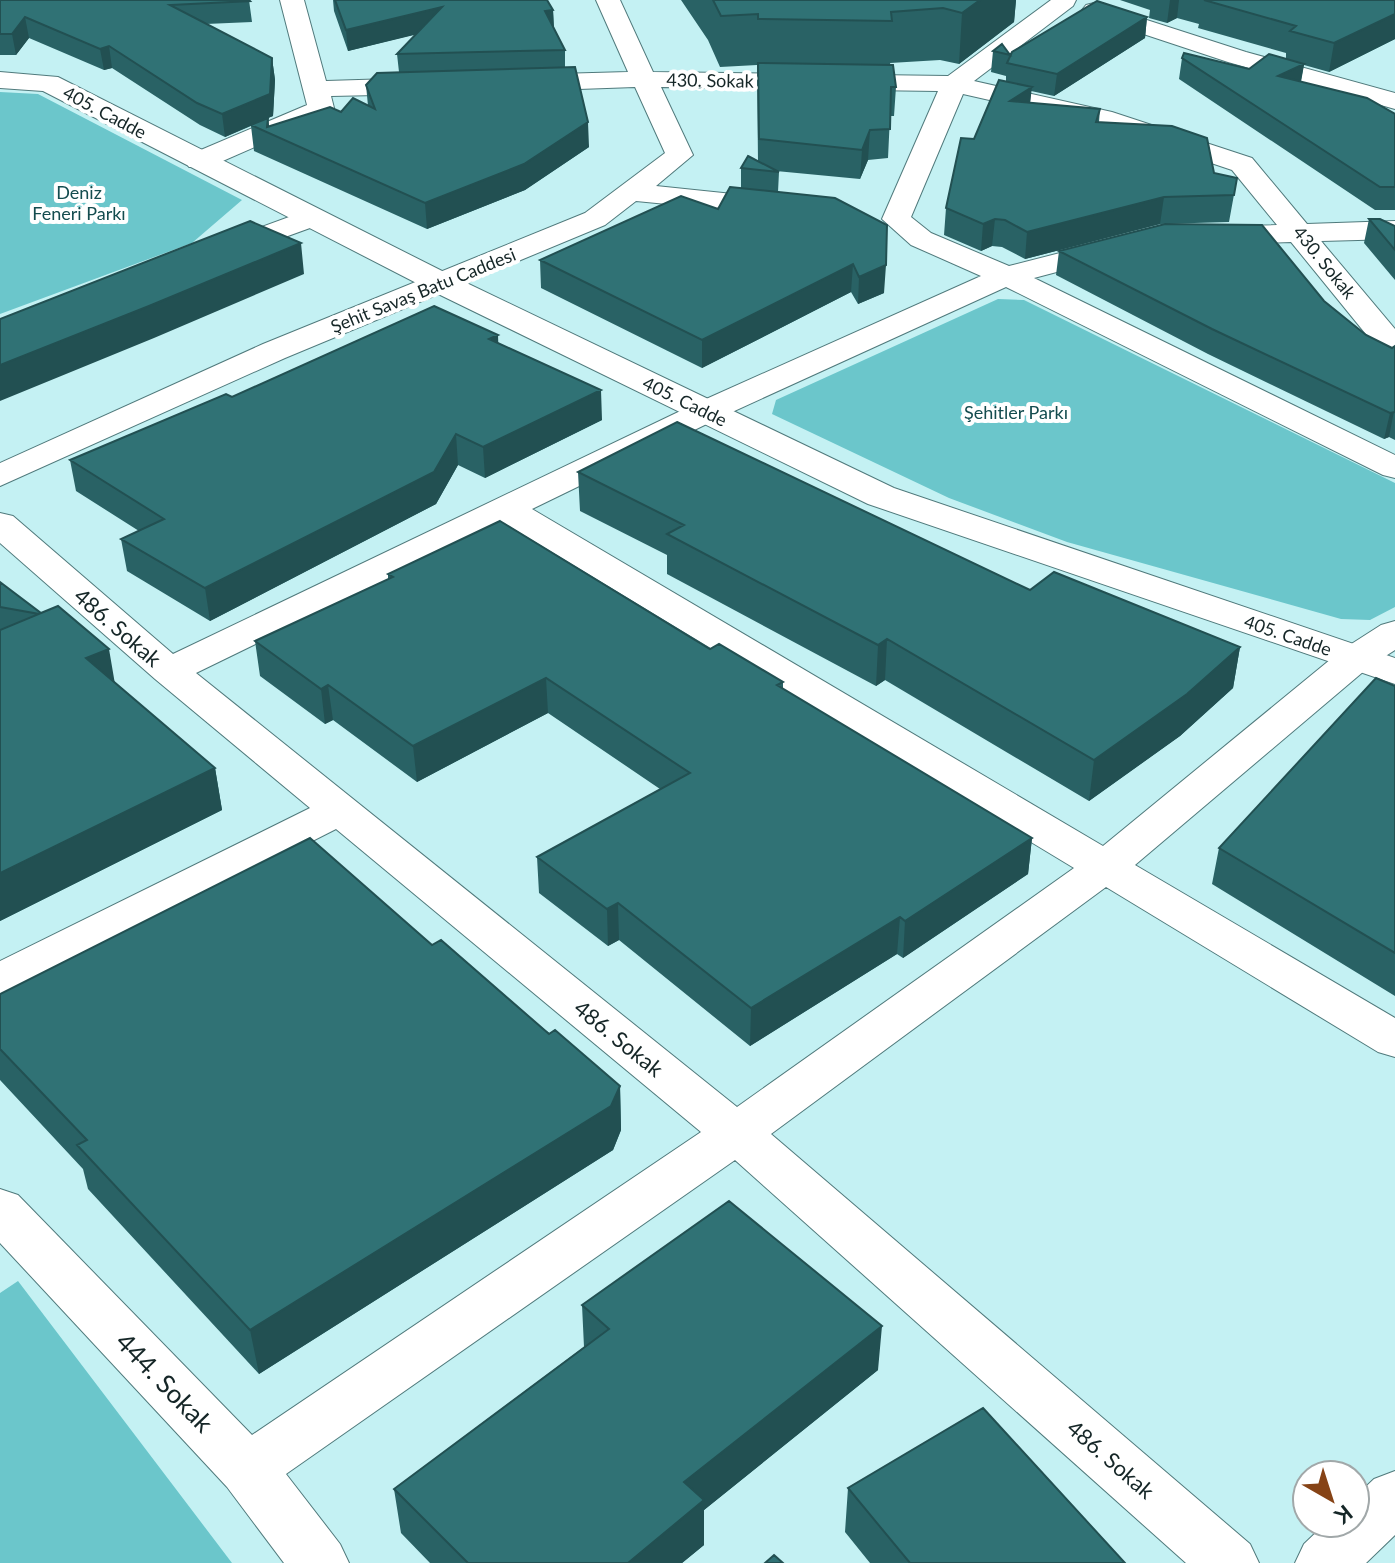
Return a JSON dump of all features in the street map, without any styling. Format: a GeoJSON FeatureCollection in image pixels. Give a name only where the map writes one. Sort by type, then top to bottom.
{"type":"FeatureCollection","features":[{"type":"Feature","properties":{"kind":"street"},"geometry":{"type":"LineString","coordinates":[[199,161],[321,108],[292,0]]}},
{"type":"Feature","properties":{"kind":"street","name":"Şehit Savaş Batu Caddesi"},"geometry":{"type":"LineString","coordinates":[[0,476],[274,351],[595,219],[679,155],[608,0]]}},
{"type":"Feature","properties":{"kind":"street"},"geometry":{"type":"LineString","coordinates":[[896,219],[954,84],[1063,1],[1237,57],[1395,101]]}},
{"type":"Feature","properties":{"kind":"street","name":"430. Sokak"},"geometry":{"type":"LineString","coordinates":[[504,84],[645,79],[954,84],[1103,118],[1242,164],[1385,337],[1395,341]]}},
{"type":"Feature","properties":{"kind":"street","name":"405. Cadde"},"geometry":{"type":"LineString","coordinates":[[0,80],[49,83],[441,283],[881,496],[1382,654]]}},
{"type":"Feature","properties":{"kind":"street"},"geometry":{"type":"LineString","coordinates":[[316,89],[457,85]]}},
{"type":"Feature","properties":{"kind":"street"},"geometry":{"type":"LineString","coordinates":[[631,192],[802,209]]}},
{"type":"Feature","properties":{"kind":"street"},"geometry":{"type":"LineString","coordinates":[[865,216],[896,219],[921,239],[1006,276],[1395,468]]}},
{"type":"Feature","properties":{"kind":"street"},"geometry":{"type":"LineString","coordinates":[[193,262],[311,218]]}},
{"type":"Feature","properties":{"kind":"street"},"geometry":{"type":"LineString","coordinates":[[169,671],[707,411],[1006,276],[1162,238],[1395,230]]}},
{"type":"Feature","properties":{"kind":"street"},"geometry":{"type":"LineString","coordinates":[[505,508],[1395,1040]]}},
{"type":"Feature","properties":{"kind":"street","name":"486. Sokak"},"geometry":{"type":"LineString","coordinates":[[0,524],[169,671],[803,1188],[1229,1563]]}},
{"type":"Feature","properties":{"kind":"street"},"geometry":{"type":"LineString","coordinates":[[248,1469],[737,1133],[1106,866],[1382,654]]}},
{"type":"Feature","properties":{"kind":"street"},"geometry":{"type":"LineString","coordinates":[[0,980],[340,810]]}},
{"type":"Feature","properties":{"kind":"street","name":"444. Sokak"},"geometry":{"type":"LineString","coordinates":[[3,1218],[248,1469],[319,1563]]}},
{"type":"Feature","properties":{"kind":"street"},"geometry":{"type":"LineString","coordinates":[[1325,1563],[1395,1497]]}},
{"type":"Feature","properties":{"kind":"green space","name":"Deniz Feneri Parkı"},"geometry":{"type":"Polygon","coordinates":[[[0,92],[38,94],[242,200],[192,243],[0,314],[0,92]]]}},
{"type":"Feature","properties":{"kind":"green space","name":"Şehitler Parkı"},"geometry":{"type":"Polygon","coordinates":[[[998,299],[1024,300],[1395,483],[1395,607],[1370,620],[1341,619],[1067,542],[949,498],[772,414],[776,400],[998,299]]]}},
{"type":"Feature","properties":{"kind":"green space"},"geometry":{"type":"Polygon","coordinates":[[[18,1281],[232,1563],[0,1563],[0,1293],[18,1281]]]}},
{"type":"Feature","properties":{"kind":"building"},"geometry":{"type":"Polygon","coordinates":[[[0,0],[249,0],[170,5],[272,58],[270,94],[222,114],[197,103],[109,46],[100,49],[25,17],[12,34],[0,34],[0,0]]]}},
{"type":"Feature","properties":{"kind":"building"},"geometry":{"type":"Polygon","coordinates":[[[335,0],[547,0],[553,10],[545,11],[565,50],[397,54],[442,7],[346,30],[335,0]]]}},
{"type":"Feature","properties":{"kind":"building"},"geometry":{"type":"Polygon","coordinates":[[[713,0],[980,0],[962,13],[943,8],[891,12],[892,21],[758,19],[758,14],[721,16],[713,0]]]}},
{"type":"Feature","properties":{"kind":"building"},"geometry":{"type":"Polygon","coordinates":[[[1204,0],[1395,0],[1395,14],[1334,43],[1290,31],[1296,26],[1204,0]]]}},
{"type":"Feature","properties":{"kind":"building"},"geometry":{"type":"Polygon","coordinates":[[[1097,1],[1147,17],[1057,74],[1007,63],[1012,52],[1097,1]]]}},
{"type":"Feature","properties":{"kind":"building"},"geometry":{"type":"Polygon","coordinates":[[[1002,44],[1010,55],[993,51],[1002,44]]]}},
{"type":"Feature","properties":{"kind":"building"},"geometry":{"type":"Polygon","coordinates":[[[1184,53],[1249,69],[1269,54],[1304,64],[1278,76],[1367,98],[1395,114],[1395,187],[1380,187],[1182,58],[1184,53]]]}},
{"type":"Feature","properties":{"kind":"building"},"geometry":{"type":"Polygon","coordinates":[[[758,63],[893,65],[896,87],[891,87],[890,129],[870,130],[862,150],[759,139],[758,63]]]}},
{"type":"Feature","properties":{"kind":"building"},"geometry":{"type":"Polygon","coordinates":[[[575,67],[588,122],[524,164],[425,203],[251,125],[268,118],[267,127],[330,107],[341,112],[353,98],[375,109],[366,85],[377,73],[575,67]]]}},
{"type":"Feature","properties":{"kind":"building"},"geometry":{"type":"Polygon","coordinates":[[[999,80],[1032,87],[1010,101],[1100,109],[1096,122],[1172,126],[1207,138],[1214,173],[1237,178],[1234,195],[1164,197],[1027,232],[1005,220],[995,219],[983,224],[946,208],[961,138],[974,139],[999,80]]]}},
{"type":"Feature","properties":{"kind":"building"},"geometry":{"type":"Polygon","coordinates":[[[748,156],[779,172],[741,168],[748,156]]]}},
{"type":"Feature","properties":{"kind":"building"},"geometry":{"type":"Polygon","coordinates":[[[730,187],[835,198],[887,225],[886,265],[859,277],[853,264],[702,340],[540,260],[681,196],[718,209],[730,187]]]}},
{"type":"Feature","properties":{"kind":"building"},"geometry":{"type":"Polygon","coordinates":[[[1369,219],[1380,219],[1395,226],[1395,250],[1369,219]]]}},
{"type":"Feature","properties":{"kind":"building"},"geometry":{"type":"Polygon","coordinates":[[[250,221],[301,243],[0,365],[0,319],[250,221]]]}},
{"type":"Feature","properties":{"kind":"building"},"geometry":{"type":"Polygon","coordinates":[[[1165,224],[1262,225],[1324,301],[1366,335],[1392,348],[1395,346],[1395,412],[1390,413],[1212,329],[1059,251],[1165,224]]]}},
{"type":"Feature","properties":{"kind":"building"},"geometry":{"type":"Polygon","coordinates":[[[434,306],[498,335],[489,339],[601,390],[483,447],[456,434],[434,472],[205,588],[121,539],[164,519],[70,460],[226,394],[232,397],[434,306]]]}},
{"type":"Feature","properties":{"kind":"building"},"geometry":{"type":"Polygon","coordinates":[[[677,422],[1030,590],[1054,572],[1240,647],[1187,694],[1094,760],[887,639],[878,645],[667,534],[684,525],[578,472],[677,422]]]}},
{"type":"Feature","properties":{"kind":"building"},"geometry":{"type":"Polygon","coordinates":[[[500,521],[710,649],[719,644],[783,682],[777,685],[1032,838],[905,921],[900,917],[751,1008],[618,903],[607,909],[537,857],[690,773],[546,678],[413,746],[328,685],[321,689],[255,641],[393,577],[388,574],[500,521]]]}},
{"type":"Feature","properties":{"kind":"building"},"geometry":{"type":"Polygon","coordinates":[[[0,582],[41,613],[58,606],[109,649],[86,658],[215,768],[0,873],[0,630],[39,614],[0,607],[0,582]]]}},
{"type":"Feature","properties":{"kind":"building"},"geometry":{"type":"Polygon","coordinates":[[[1376,678],[1395,686],[1395,953],[1219,848],[1376,678]]]}},
{"type":"Feature","properties":{"kind":"building"},"geometry":{"type":"Polygon","coordinates":[[[310,838],[432,945],[441,940],[549,1034],[555,1030],[620,1086],[611,1106],[250,1330],[77,1145],[87,1140],[0,1049],[0,994],[310,838]]]}},
{"type":"Feature","properties":{"kind":"building"},"geometry":{"type":"Polygon","coordinates":[[[729,1201],[882,1326],[684,1482],[704,1500],[628,1563],[468,1563],[394,1489],[609,1329],[582,1305],[729,1201]]]}},
{"type":"Feature","properties":{"kind":"building"},"geometry":{"type":"Polygon","coordinates":[[[983,1408],[1125,1563],[910,1563],[848,1488],[983,1408]]]}},
{"type":"Feature","properties":{"kind":"building"},"geometry":{"type":"Polygon","coordinates":[[[774,1555],[783,1563],[765,1563],[774,1555]]]}}]}
